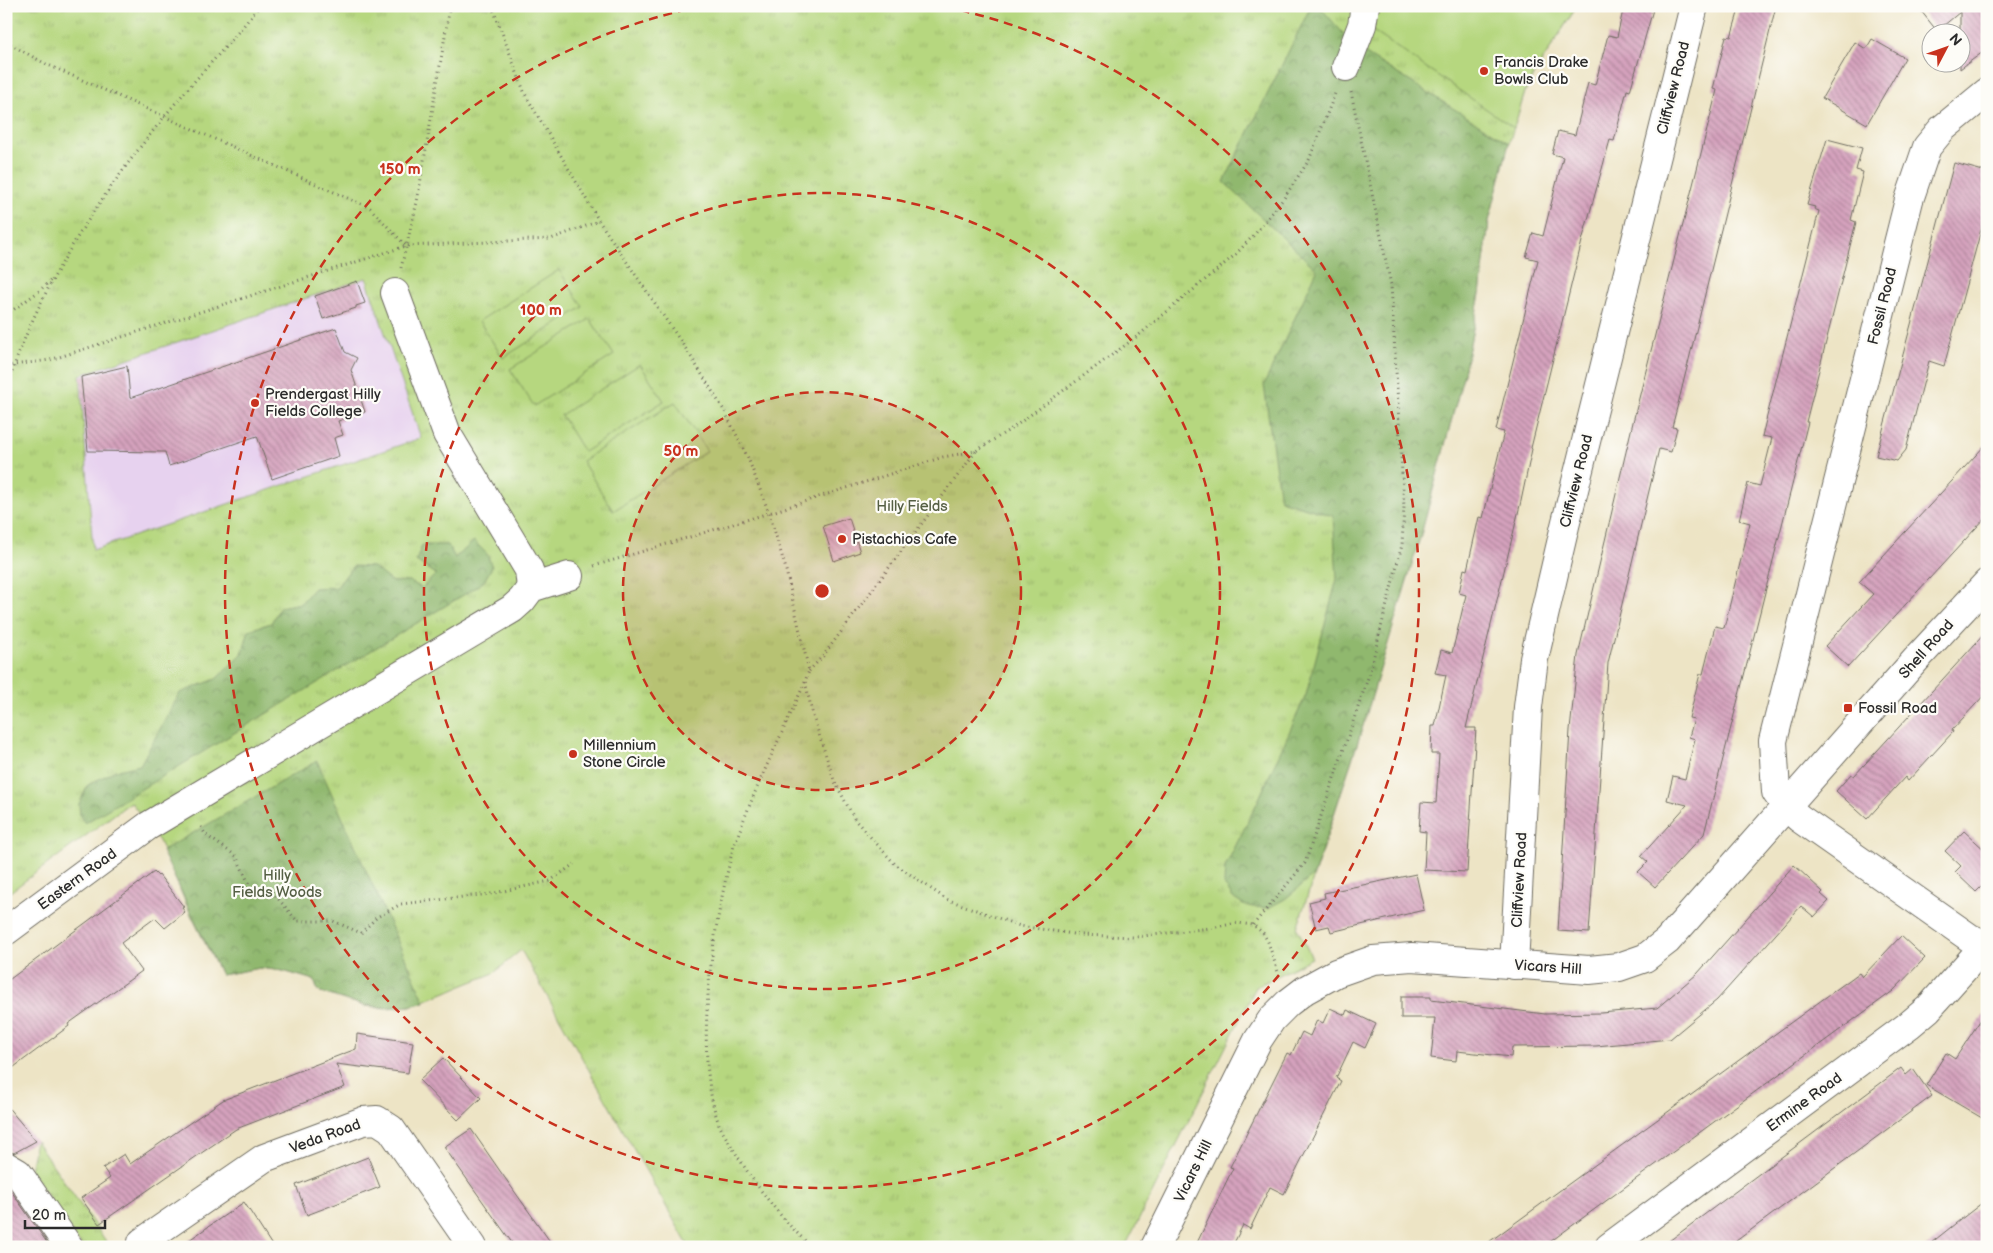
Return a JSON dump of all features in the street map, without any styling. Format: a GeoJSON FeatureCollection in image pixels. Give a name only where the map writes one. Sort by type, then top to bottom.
{"type":"FeatureCollection","features":[{"type":"Feature","properties":{"kind":"street"},"geometry":{"type":"LineString","coordinates":[[1346,67],[1362,24],[1365,6]]}},
{"type":"Feature","properties":{"kind":"street","name":"Cliffview Road"},"geometry":{"type":"LineString","coordinates":[[1514,964],[1528,707],[1534,660],[1562,535],[1694,6]]}},
{"type":"Feature","properties":{"kind":"street","name":"Fossil Road"},"geometry":{"type":"LineString","coordinates":[[1786,806],[1776,792],[1773,741],[1909,200],[1927,147],[1942,129],[1987,92]]}},
{"type":"Feature","properties":{"kind":"street"},"geometry":{"type":"LineString","coordinates":[[396,293],[446,434],[529,570],[531,588],[569,576]]}},
{"type":"Feature","properties":{"kind":"street","name":"Shell Road"},"geometry":{"type":"LineString","coordinates":[[1786,806],[1987,582]]}},
{"type":"Feature","properties":{"kind":"street","name":"Eastern Road"},"geometry":{"type":"LineString","coordinates":[[6,931],[148,826],[512,609],[531,588]]}},
{"type":"Feature","properties":{"kind":"street"},"geometry":{"type":"LineString","coordinates":[[1786,806],[1799,818],[1970,938],[1986,944]]}},
{"type":"Feature","properties":{"kind":"street","name":"Vicars Hill"},"geometry":{"type":"LineString","coordinates":[[1155,1247],[1258,1040],[1272,1019],[1305,990],[1336,973],[1373,960],[1412,957],[1589,970],[1619,967],[1645,958],[1668,941],[1786,806]]}},
{"type":"Feature","properties":{"kind":"street","name":"Ermine Road"},"geometry":{"type":"LineString","coordinates":[[1608,1247],[1909,1026],[1928,1009],[1986,944]]}},
{"type":"Feature","properties":{"kind":"street","name":"Veda Road"},"geometry":{"type":"LineString","coordinates":[[143,1245],[264,1158],[363,1121],[377,1120],[391,1130],[473,1247]]}},
{"type":"Feature","properties":{"kind":"street"},"geometry":{"type":"LineString","coordinates":[[6,1166],[18,1173],[70,1247]]}},
{"type":"Feature","properties":{"kind":"path"},"geometry":{"type":"LineString","coordinates":[[6,391],[14,365],[52,279],[103,198],[165,116],[259,6]]}},
{"type":"Feature","properties":{"kind":"path"},"geometry":{"type":"LineString","coordinates":[[396,293],[417,202],[450,6]]}},
{"type":"Feature","properties":{"kind":"path"},"geometry":{"type":"LineString","coordinates":[[492,6],[525,94],[599,221],[690,355],[724,412],[748,458],[769,513],[785,566],[809,671]]}},
{"type":"Feature","properties":{"kind":"path"},"geometry":{"type":"LineString","coordinates":[[6,42],[46,64],[370,208],[406,246]]}},
{"type":"Feature","properties":{"kind":"path"},"geometry":{"type":"LineString","coordinates":[[812,1247],[773,1204],[743,1166],[719,1125],[711,1095],[707,1065],[707,1013],[712,960],[720,906],[736,839],[809,671],[823,656],[976,451],[1014,427],[1139,336],[1235,255],[1255,234],[1284,198],[1309,160],[1346,67]]}},
{"type":"Feature","properties":{"kind":"path"},"geometry":{"type":"LineString","coordinates":[[1253,925],[1305,863],[1369,675],[1402,545],[1404,507],[1391,285],[1346,67]]}},
{"type":"Feature","properties":{"kind":"path"},"geometry":{"type":"LineString","coordinates":[[6,366],[50,360],[406,246],[551,239],[599,221]]}},
{"type":"Feature","properties":{"kind":"path"},"geometry":{"type":"LineString","coordinates":[[6,315],[38,292],[52,279]]}},
{"type":"Feature","properties":{"kind":"path"},"geometry":{"type":"LineString","coordinates":[[569,576],[598,565],[943,457],[976,451]]}},
{"type":"Feature","properties":{"kind":"path"},"geometry":{"type":"LineString","coordinates":[[805,681],[813,716],[834,780],[856,820],[895,864],[946,899],[1020,926],[1080,935],[1135,937],[1238,923],[1253,925],[1263,934],[1268,942],[1283,982]]}},
{"type":"Feature","properties":{"kind":"path"},"geometry":{"type":"LineString","coordinates":[[186,803],[206,834],[236,856],[252,890],[270,889],[297,921],[334,921],[362,933],[377,917],[401,904],[490,894],[550,881],[574,864]]}},
{"type":"Feature","properties":{"kind":"shaded area"},"geometry":{"type":"Polygon","coordinates":[[[366,278],[421,438],[93,550],[80,375],[366,278]]]}},
{"type":"Feature","properties":{"kind":"green space","name":"Hilly Fields"},"geometry":{"type":"Polygon","coordinates":[[[6,6],[1577,6],[1531,79],[1509,143],[1489,221],[1480,294],[1464,373],[1422,531],[1362,729],[1297,928],[1312,958],[1256,987],[1125,1247],[689,1247],[521,950],[494,973],[411,1006],[387,1008],[364,1006],[318,991],[314,980],[283,971],[260,968],[221,975],[191,915],[159,841],[131,802],[6,895],[6,6]],[[366,278],[80,375],[93,550],[421,438],[366,278]]]}},
{"type":"Feature","properties":{"kind":"green space"},"geometry":{"type":"Polygon","coordinates":[[[1311,6],[1319,6],[1356,48],[1509,143],[1489,221],[1480,294],[1464,373],[1422,531],[1362,729],[1314,875],[1285,899],[1268,908],[1243,905],[1233,898],[1224,884],[1225,867],[1258,801],[1306,695],[1337,579],[1333,516],[1280,500],[1264,385],[1317,270],[1224,182],[1311,6]]]}},
{"type":"Feature","properties":{"kind":"green space","name":"Francis Drake Bowls Club"},"geometry":{"type":"Polygon","coordinates":[[[1373,6],[1577,6],[1531,79],[1514,128],[1370,29],[1373,6]]]}},
{"type":"Feature","properties":{"kind":"green space"},"geometry":{"type":"Polygon","coordinates":[[[559,270],[583,307],[503,358],[479,321],[559,270]]]}},
{"type":"Feature","properties":{"kind":"green space"},"geometry":{"type":"Polygon","coordinates":[[[590,319],[614,355],[534,406],[510,369],[590,319]]]}},
{"type":"Feature","properties":{"kind":"green space"},"geometry":{"type":"Polygon","coordinates":[[[640,364],[664,401],[584,452],[561,415],[640,364]]]}},
{"type":"Feature","properties":{"kind":"green space"},"geometry":{"type":"Polygon","coordinates":[[[675,402],[707,451],[613,511],[582,461],[675,402]]]}},
{"type":"Feature","properties":{"kind":"green space"},"geometry":{"type":"Polygon","coordinates":[[[474,541],[487,554],[492,567],[484,581],[470,591],[85,823],[80,816],[79,804],[88,785],[114,771],[140,765],[180,693],[216,679],[242,654],[249,630],[271,623],[280,607],[301,603],[314,588],[337,587],[353,566],[373,567],[392,582],[409,581],[422,588],[436,574],[416,561],[422,545],[448,545],[455,558],[474,541]]]}},
{"type":"Feature","properties":{"kind":"green space","name":"Hilly Fields Woods"},"geometry":{"type":"Polygon","coordinates":[[[317,761],[425,1002],[398,1007],[371,1006],[357,1003],[318,991],[314,980],[283,971],[260,968],[221,975],[162,851],[317,761]]]}},
{"type":"Feature","properties":{"kind":"green space"},"geometry":{"type":"Polygon","coordinates":[[[36,1141],[110,1247],[82,1247],[30,1170],[36,1141]]]}},
{"type":"Feature","properties":{"kind":"building"},"geometry":{"type":"Polygon","coordinates":[[[1624,6],[1654,6],[1630,91],[1627,90],[1614,141],[1610,140],[1582,241],[1531,448],[1521,501],[1466,728],[1476,728],[1467,872],[1424,870],[1426,832],[1419,831],[1421,802],[1436,803],[1439,754],[1431,754],[1432,726],[1435,726],[1446,675],[1435,673],[1441,650],[1452,653],[1466,595],[1459,593],[1464,569],[1467,570],[1479,517],[1483,518],[1504,432],[1496,430],[1538,260],[1526,257],[1533,233],[1543,236],[1563,157],[1552,154],[1558,131],[1575,135],[1588,83],[1595,85],[1608,35],[1617,37],[1624,6]]]}},
{"type":"Feature","properties":{"kind":"building"},"geometry":{"type":"Polygon","coordinates":[[[1740,6],[1776,6],[1672,427],[1677,428],[1671,452],[1659,449],[1608,663],[1589,933],[1558,931],[1570,730],[1578,655],[1634,418],[1717,90],[1713,89],[1726,36],[1731,37],[1740,6]]]}},
{"type":"Feature","properties":{"kind":"building"},"geometry":{"type":"Polygon","coordinates":[[[1917,6],[1987,6],[1987,49],[1970,62],[1970,22],[1960,22],[1960,12],[1948,22],[1930,22],[1917,6]]]}},
{"type":"Feature","properties":{"kind":"building"},"geometry":{"type":"Polygon","coordinates":[[[1872,39],[1905,58],[1867,124],[1822,98],[1855,42],[1866,49],[1872,39]]]}},
{"type":"Feature","properties":{"kind":"building"},"geometry":{"type":"Polygon","coordinates":[[[1827,139],[1862,148],[1856,170],[1863,172],[1851,220],[1856,222],[1806,422],[1808,422],[1704,834],[1655,887],[1638,872],[1648,862],[1641,856],[1687,805],[1667,800],[1673,776],[1685,779],[1695,739],[1689,737],[1694,719],[1689,718],[1700,674],[1703,674],[1715,626],[1724,628],[1750,523],[1739,520],[1748,483],[1760,486],[1772,438],[1762,436],[1819,211],[1814,209],[1815,207],[1807,205],[1827,139]]]}},
{"type":"Feature","properties":{"kind":"building"},"geometry":{"type":"Polygon","coordinates":[[[1954,163],[1987,172],[1987,208],[1944,366],[1929,361],[1906,450],[1897,461],[1876,456],[1954,163]]]}},
{"type":"Feature","properties":{"kind":"building"},"geometry":{"type":"Polygon","coordinates":[[[357,281],[365,303],[323,319],[315,296],[357,281]]]}},
{"type":"Feature","properties":{"kind":"building","name":"Prendergast Hilly Fields College"},"geometry":{"type":"Polygon","coordinates":[[[336,328],[345,352],[357,358],[351,370],[365,412],[338,421],[343,435],[334,438],[339,456],[272,479],[257,436],[169,466],[165,452],[88,451],[81,377],[127,366],[130,398],[336,328]]]}},
{"type":"Feature","properties":{"kind":"building"},"geometry":{"type":"Polygon","coordinates":[[[1987,443],[1987,516],[1848,667],[1825,646],[1873,594],[1859,582],[1987,443]]]}},
{"type":"Feature","properties":{"kind":"building","name":"Pistachios Cafe"},"geometry":{"type":"Polygon","coordinates":[[[849,518],[860,552],[834,561],[823,526],[849,518]]]}},
{"type":"Feature","properties":{"kind":"building"},"geometry":{"type":"Polygon","coordinates":[[[1987,631],[1987,692],[1908,781],[1905,777],[1867,819],[1836,791],[1851,774],[1854,776],[1987,631]]]}},
{"type":"Feature","properties":{"kind":"building"},"geometry":{"type":"Polygon","coordinates":[[[1964,831],[1987,852],[1987,881],[1976,892],[1955,872],[1961,866],[1945,851],[1964,831]]]}},
{"type":"Feature","properties":{"kind":"building"},"geometry":{"type":"Polygon","coordinates":[[[1794,865],[1823,892],[1821,894],[1829,901],[1814,917],[1801,906],[1717,1000],[1670,1039],[1596,1046],[1512,1047],[1511,1057],[1457,1051],[1456,1061],[1431,1058],[1435,1018],[1401,1018],[1401,997],[1431,997],[1431,1000],[1545,1014],[1601,1013],[1657,1008],[1697,974],[1794,865]]]}},
{"type":"Feature","properties":{"kind":"building"},"geometry":{"type":"Polygon","coordinates":[[[154,872],[159,875],[184,907],[182,908],[185,912],[165,928],[155,918],[121,943],[142,971],[68,1024],[69,1026],[6,1073],[6,982],[154,872]]]}},
{"type":"Feature","properties":{"kind":"building"},"geometry":{"type":"Polygon","coordinates":[[[1416,874],[1424,910],[1331,932],[1329,926],[1316,929],[1309,902],[1325,898],[1324,893],[1416,874]]]}},
{"type":"Feature","properties":{"kind":"building"},"geometry":{"type":"Polygon","coordinates":[[[1901,936],[1925,958],[1893,991],[1543,1247],[1482,1247],[1859,973],[1862,977],[1901,936]]]}},
{"type":"Feature","properties":{"kind":"building"},"geometry":{"type":"Polygon","coordinates":[[[1330,1008],[1345,1015],[1347,1010],[1376,1024],[1365,1048],[1353,1042],[1336,1078],[1341,1081],[1284,1194],[1270,1187],[1250,1229],[1243,1225],[1232,1247],[1195,1247],[1233,1168],[1230,1167],[1287,1053],[1291,1055],[1302,1032],[1310,1036],[1317,1020],[1323,1023],[1330,1008]]]}},
{"type":"Feature","properties":{"kind":"building"},"geometry":{"type":"Polygon","coordinates":[[[1987,1010],[1987,1121],[1926,1085],[1946,1053],[1955,1059],[1987,1010]]]}},
{"type":"Feature","properties":{"kind":"building"},"geometry":{"type":"Polygon","coordinates":[[[357,1034],[413,1042],[408,1073],[336,1064],[345,1087],[236,1129],[99,1224],[81,1198],[110,1178],[103,1168],[124,1154],[130,1164],[223,1100],[356,1049],[357,1034]]]}},
{"type":"Feature","properties":{"kind":"building"},"geometry":{"type":"Polygon","coordinates":[[[443,1058],[481,1098],[458,1120],[419,1080],[443,1058]]]}},
{"type":"Feature","properties":{"kind":"building"},"geometry":{"type":"Polygon","coordinates":[[[1901,1068],[1906,1075],[1913,1069],[1932,1096],[1728,1247],[1661,1247],[1901,1068]]]}},
{"type":"Feature","properties":{"kind":"building"},"geometry":{"type":"Polygon","coordinates":[[[6,1105],[36,1141],[14,1153],[6,1150],[6,1105]]]}},
{"type":"Feature","properties":{"kind":"building"},"geometry":{"type":"Polygon","coordinates":[[[471,1129],[554,1247],[515,1247],[444,1147],[471,1129]]]}},
{"type":"Feature","properties":{"kind":"building"},"geometry":{"type":"Polygon","coordinates":[[[368,1157],[380,1187],[307,1215],[296,1185],[368,1157]]]}},
{"type":"Feature","properties":{"kind":"building"},"geometry":{"type":"Polygon","coordinates":[[[6,1184],[50,1247],[14,1247],[6,1236],[6,1184]]]}},
{"type":"Feature","properties":{"kind":"building"},"geometry":{"type":"Polygon","coordinates":[[[1987,1199],[1987,1247],[1926,1247],[1960,1220],[1987,1199]]]}},
{"type":"Feature","properties":{"kind":"building"},"geometry":{"type":"Polygon","coordinates":[[[244,1202],[273,1247],[179,1247],[244,1202]]]}},
{"type":"Feature","properties":{"kind":"place","name":"Francis Drake Bowls Club"},"geometry":{"type":"Point","coordinates":[1484,71]}},
{"type":"Feature","properties":{"kind":"place","name":"Prendergast Hilly Fields College"},"geometry":{"type":"Point","coordinates":[255,403]}},
{"type":"Feature","properties":{"kind":"place","name":"Pistachios Cafe"},"geometry":{"type":"Point","coordinates":[842,539]}},
{"type":"Feature","properties":{"kind":"place","name":"Fossil Road"},"geometry":{"type":"Point","coordinates":[1848,708]}},
{"type":"Feature","properties":{"kind":"place","name":"Millennium Stone Circle"},"geometry":{"type":"Point","coordinates":[573,754]}}]}
